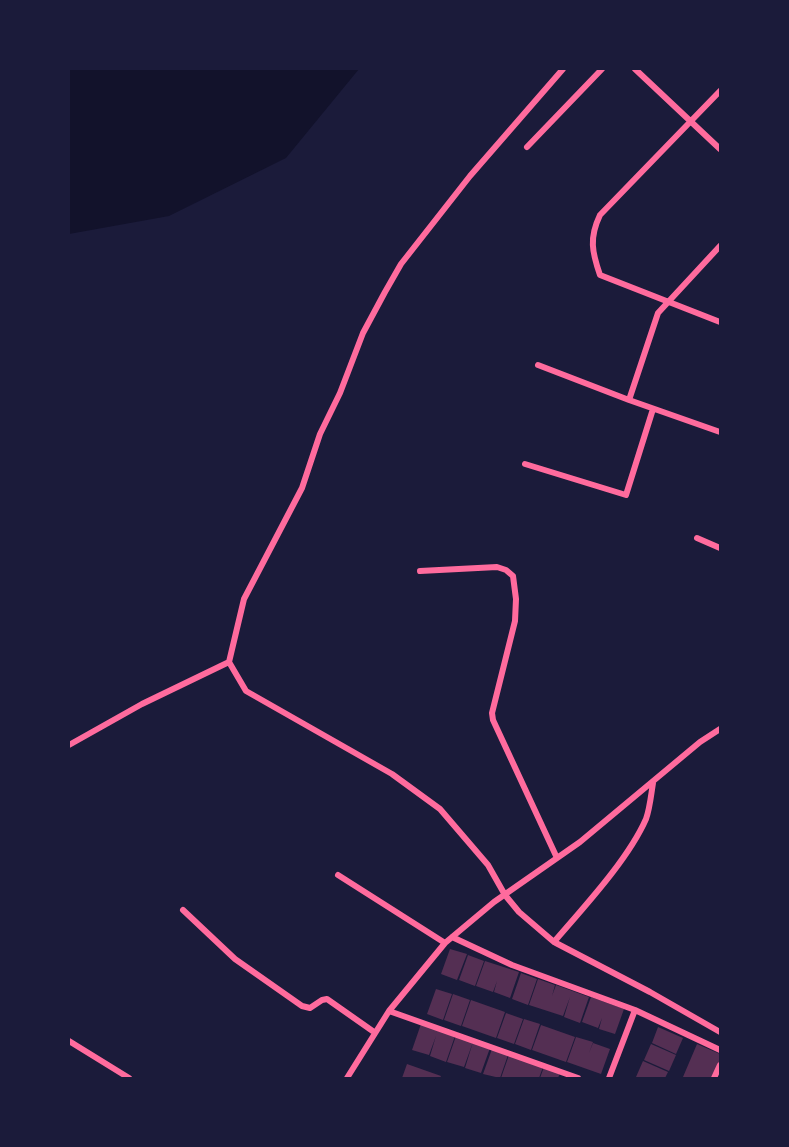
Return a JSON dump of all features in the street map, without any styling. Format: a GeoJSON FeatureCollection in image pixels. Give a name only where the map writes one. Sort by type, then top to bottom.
{"type":"FeatureCollection","features":[{"type":"Feature","properties":{"kind":"street"},"geometry":{"type":"LineString","coordinates":[[563,69],[470,176],[401,264],[385,292],[363,333],[340,393],[320,434],[302,488],[244,600],[229,662],[246,691],[393,774],[440,809],[488,865],[519,912],[554,942],[650,992],[720,1032]]}},
{"type":"Feature","properties":{"kind":"street"},"geometry":{"type":"LineString","coordinates":[[527,147],[602,69]]}},
{"type":"Feature","properties":{"kind":"street"},"geometry":{"type":"LineString","coordinates":[[635,69],[720,149]]}},
{"type":"Feature","properties":{"kind":"street"},"geometry":{"type":"LineString","coordinates":[[720,91],[600,215],[593,231],[594,256],[600,275],[720,322]]}},
{"type":"Feature","properties":{"kind":"street"},"geometry":{"type":"LineString","coordinates":[[629,400],[658,313],[720,246]]}},
{"type":"Feature","properties":{"kind":"street"},"geometry":{"type":"LineString","coordinates":[[538,365],[720,432]]}},
{"type":"Feature","properties":{"kind":"street"},"geometry":{"type":"LineString","coordinates":[[525,464],[626,495],[653,409]]}},
{"type":"Feature","properties":{"kind":"street"},"geometry":{"type":"LineString","coordinates":[[697,538],[720,548]]}},
{"type":"Feature","properties":{"kind":"street"},"geometry":{"type":"LineString","coordinates":[[420,571],[497,567],[513,576],[516,600],[515,621],[492,713],[493,720],[557,858]]}},
{"type":"Feature","properties":{"kind":"street"},"geometry":{"type":"LineString","coordinates":[[69,745],[142,704],[229,662]]}},
{"type":"Feature","properties":{"kind":"street"},"geometry":{"type":"LineString","coordinates":[[347,1078],[389,1011],[445,943],[505,894],[557,858],[653,783],[700,742],[720,729]]}},
{"type":"Feature","properties":{"kind":"street"},"geometry":{"type":"LineString","coordinates":[[554,942],[595,894],[629,848],[649,811],[653,783]]}},
{"type":"Feature","properties":{"kind":"street"},"geometry":{"type":"LineString","coordinates":[[338,875],[445,943]]}},
{"type":"Feature","properties":{"kind":"street"},"geometry":{"type":"LineString","coordinates":[[183,910],[235,959],[302,1006],[310,1008],[327,999],[374,1032]]}},
{"type":"Feature","properties":{"kind":"street"},"geometry":{"type":"LineString","coordinates":[[452,937],[512,965],[635,1010],[720,1050]]}},
{"type":"Feature","properties":{"kind":"street"},"geometry":{"type":"LineString","coordinates":[[609,1078],[635,1010]]}},
{"type":"Feature","properties":{"kind":"street"},"geometry":{"type":"LineString","coordinates":[[389,1011],[578,1078]]}},
{"type":"Feature","properties":{"kind":"street"},"geometry":{"type":"LineString","coordinates":[[69,1041],[129,1078]]}},
{"type":"Feature","properties":{"kind":"street"},"geometry":{"type":"LineString","coordinates":[[714,1078],[720,1065]]}},
{"type":"Feature","properties":{"kind":"shaded area"},"geometry":{"type":"Polygon","coordinates":[[[69,69],[359,69],[286,158],[169,216],[69,234],[69,69]]]}},
{"type":"Feature","properties":{"kind":"building"},"geometry":{"type":"Polygon","coordinates":[[[450,949],[467,954],[457,980],[441,974],[450,949]]]}},
{"type":"Feature","properties":{"kind":"building"},"geometry":{"type":"Polygon","coordinates":[[[468,955],[484,961],[475,986],[459,980],[468,955]]]}},
{"type":"Feature","properties":{"kind":"building"},"geometry":{"type":"Polygon","coordinates":[[[485,961],[519,972],[510,998],[494,992],[497,981],[493,992],[476,986],[485,961]]]}},
{"type":"Feature","properties":{"kind":"building"},"geometry":{"type":"Polygon","coordinates":[[[521,973],[537,979],[528,1005],[512,999],[521,973]]]}},
{"type":"Feature","properties":{"kind":"building"},"geometry":{"type":"Polygon","coordinates":[[[538,979],[555,985],[552,996],[556,985],[589,997],[580,1023],[564,1017],[570,997],[563,1016],[529,1005],[538,979]]]}},
{"type":"Feature","properties":{"kind":"building"},"geometry":{"type":"Polygon","coordinates":[[[436,989],[452,994],[443,1020],[427,1014],[436,989]]]}},
{"type":"Feature","properties":{"kind":"building"},"geometry":{"type":"Polygon","coordinates":[[[453,994],[470,1000],[461,1026],[444,1020],[453,994]]]}},
{"type":"Feature","properties":{"kind":"building"},"geometry":{"type":"Polygon","coordinates":[[[591,997],[624,1009],[615,1034],[599,1029],[602,1018],[598,1028],[582,1022],[591,997]]]}},
{"type":"Feature","properties":{"kind":"building"},"geometry":{"type":"Polygon","coordinates":[[[471,1000],[505,1012],[496,1038],[462,1026],[471,1000]]]}},
{"type":"Feature","properties":{"kind":"building"},"geometry":{"type":"Polygon","coordinates":[[[506,1013],[523,1019],[514,1044],[497,1038],[506,1013]]]}},
{"type":"Feature","properties":{"kind":"building"},"geometry":{"type":"Polygon","coordinates":[[[524,1019],[540,1024],[531,1050],[515,1044],[524,1019]]]}},
{"type":"Feature","properties":{"kind":"building"},"geometry":{"type":"Polygon","coordinates":[[[421,1024],[455,1036],[446,1062],[430,1056],[436,1036],[429,1055],[412,1050],[421,1024]]]}},
{"type":"Feature","properties":{"kind":"building"},"geometry":{"type":"Polygon","coordinates":[[[541,1025],[575,1037],[566,1062],[532,1050],[541,1025]]]}},
{"type":"Feature","properties":{"kind":"building"},"geometry":{"type":"Polygon","coordinates":[[[658,1027],[683,1038],[676,1054],[652,1043],[658,1027]]]}},
{"type":"Feature","properties":{"kind":"building"},"geometry":{"type":"Polygon","coordinates":[[[456,1036],[473,1042],[464,1067],[447,1062],[456,1036]]]}},
{"type":"Feature","properties":{"kind":"building"},"geometry":{"type":"Polygon","coordinates":[[[576,1037],[593,1042],[589,1053],[593,1043],[610,1049],[601,1074],[567,1062],[576,1037]]]}},
{"type":"Feature","properties":{"kind":"building"},"geometry":{"type":"Polygon","coordinates":[[[473,1042],[490,1048],[481,1073],[465,1068],[473,1042]]]}},
{"type":"Feature","properties":{"kind":"building"},"geometry":{"type":"Polygon","coordinates":[[[651,1044],[676,1055],[669,1071],[644,1060],[651,1044]]]}},
{"type":"Feature","properties":{"kind":"building"},"geometry":{"type":"Polygon","coordinates":[[[697,1044],[720,1054],[720,1060],[712,1078],[683,1077],[697,1044]]]}},
{"type":"Feature","properties":{"kind":"building"},"geometry":{"type":"Polygon","coordinates":[[[492,1049],[508,1055],[500,1078],[483,1074],[492,1049]]]}},
{"type":"Feature","properties":{"kind":"building"},"geometry":{"type":"Polygon","coordinates":[[[509,1055],[543,1067],[539,1078],[501,1078],[509,1055]]]}},
{"type":"Feature","properties":{"kind":"building"},"geometry":{"type":"Polygon","coordinates":[[[643,1061],[668,1072],[665,1078],[636,1077],[643,1061]]]}},
{"type":"Feature","properties":{"kind":"building"},"geometry":{"type":"Polygon","coordinates":[[[407,1064],[441,1076],[440,1078],[402,1078],[407,1064]]]}},
{"type":"Feature","properties":{"kind":"building"},"geometry":{"type":"Polygon","coordinates":[[[544,1067],[560,1073],[558,1078],[540,1078],[544,1067]]]}}]}
